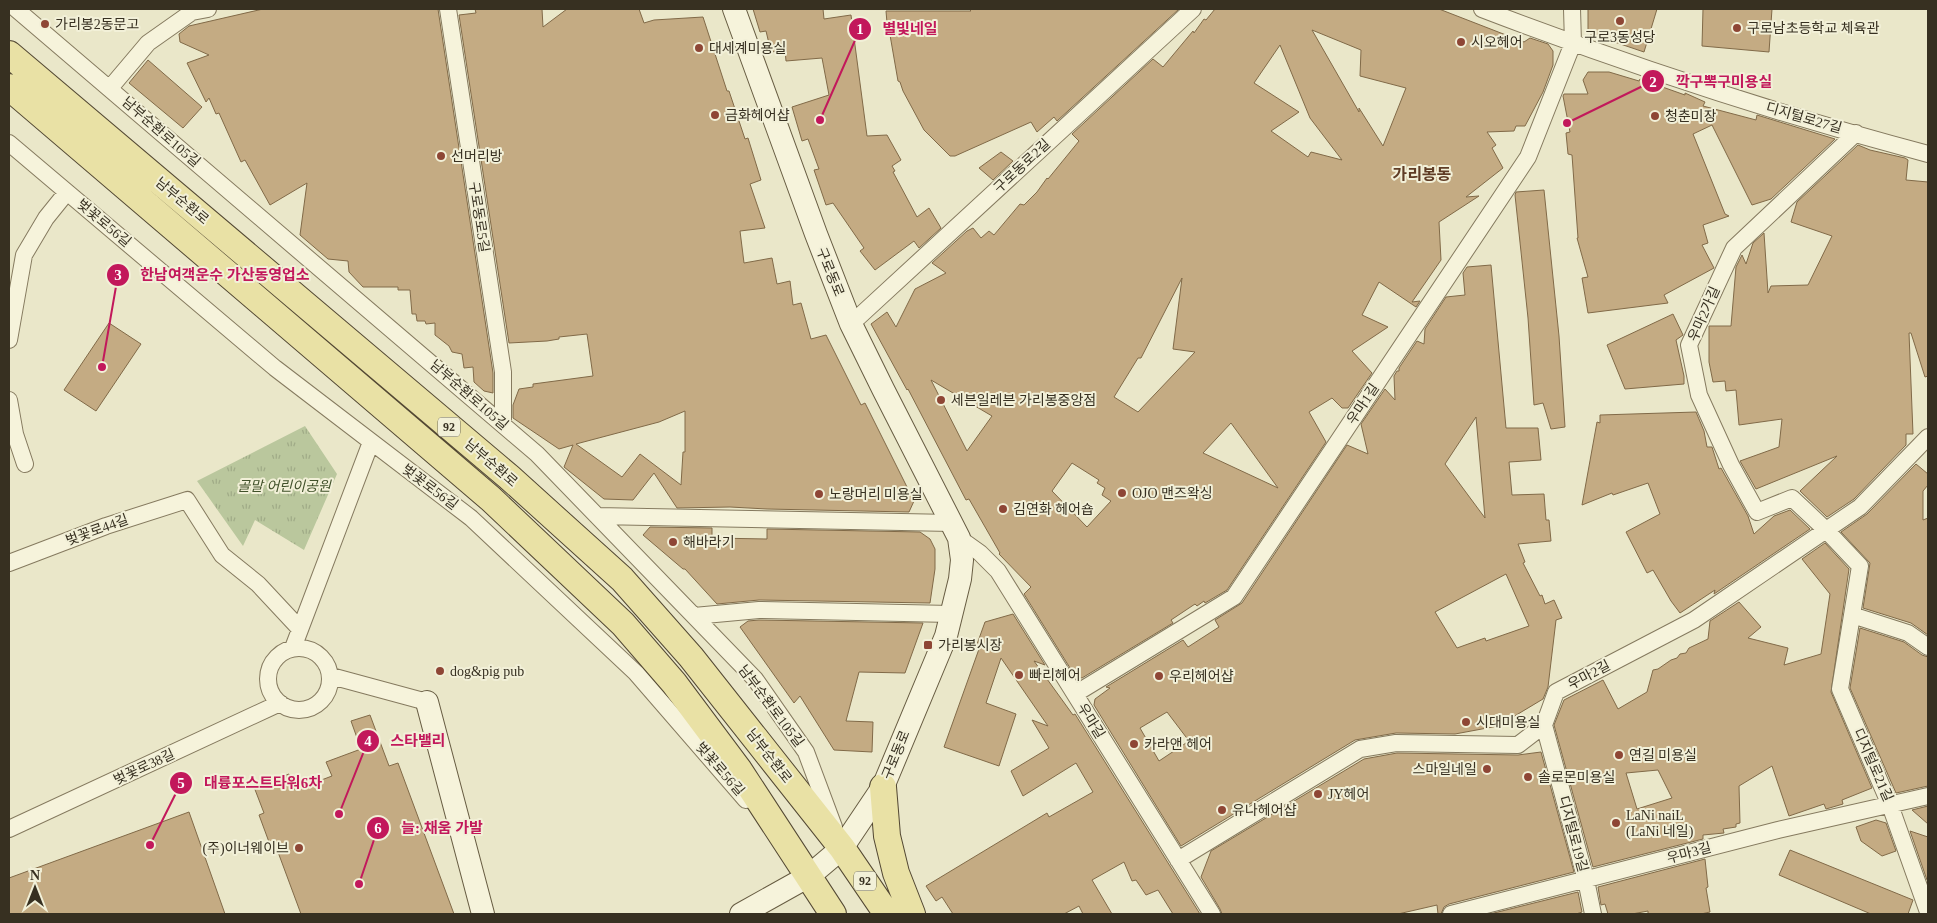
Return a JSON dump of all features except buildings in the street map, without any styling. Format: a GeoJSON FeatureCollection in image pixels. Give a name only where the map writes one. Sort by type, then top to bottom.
{"type":"FeatureCollection","features":[{"type":"Feature","properties":{"kind":"main road","name":"구로동로"},"geometry":{"type":"LineString","coordinates":[[734,9],[851,324],[956,531],[962,560],[960,579],[946,636],[883,787],[842,848],[809,876],[741,914]]}},
{"type":"Feature","properties":{"kind":"main road","name":"남부순환로"},"geometry":{"type":"LineString","coordinates":[[9,54],[509,477],[622,579],[691,657],[842,848],[887,914]]}},
{"type":"Feature","properties":{"kind":"main road","name":"남부순환로"},"geometry":{"type":"LineString","coordinates":[[9,87],[491,500],[623,624],[674,684],[739,770],[833,914]]}},
{"type":"Feature","properties":{"kind":"main road"},"geometry":{"type":"LineString","coordinates":[[427,702],[484,914]]}},
{"type":"Feature","properties":{"kind":"main road"},"geometry":{"type":"LineString","coordinates":[[883,787],[887,836],[896,873],[912,914]]}},
{"type":"Feature","properties":{"kind":"street","name":"남부순환로105길"},"geometry":{"type":"LineString","coordinates":[[16,9],[537,454],[755,679],[806,752],[842,848]]}},
{"type":"Feature","properties":{"kind":"street"},"geometry":{"type":"LineString","coordinates":[[110,88],[148,43],[192,12],[208,9]]}},
{"type":"Feature","properties":{"kind":"street","name":"구로동로5길"},"geometry":{"type":"LineString","coordinates":[[448,9],[503,372],[503,425]]}},
{"type":"Feature","properties":{"kind":"street","name":"구로동로2길"},"geometry":{"type":"LineString","coordinates":[[851,324],[1192,9]]}},
{"type":"Feature","properties":{"kind":"street","name":"디지털로27길"},"geometry":{"type":"LineString","coordinates":[[1482,9],[1573,43],[1756,104],[1928,154]]}},
{"type":"Feature","properties":{"kind":"street"},"geometry":{"type":"LineString","coordinates":[[1572,9],[1573,43]]}},
{"type":"Feature","properties":{"kind":"street","name":"우마1길"},"geometry":{"type":"LineString","coordinates":[[1075,694],[1234,597],[1528,157],[1573,43]]}},
{"type":"Feature","properties":{"kind":"street","name":"우마2가길"},"geometry":{"type":"LineString","coordinates":[[1826,530],[1792,498],[1757,512],[1731,465],[1699,395],[1689,345],[1734,248],[1856,133]]}},
{"type":"Feature","properties":{"kind":"street","name":"벚꽃로56길"},"geometry":{"type":"LineString","coordinates":[[9,143],[275,368],[471,518],[636,673],[809,876]]}},
{"type":"Feature","properties":{"kind":"street"},"geometry":{"type":"LineString","coordinates":[[9,340],[24,255],[46,218],[67,192]]}},
{"type":"Feature","properties":{"kind":"street"},"geometry":{"type":"LineString","coordinates":[[9,400],[15,434],[25,464]]}},
{"type":"Feature","properties":{"kind":"street","name":"우마2길"},"geometry":{"type":"LineString","coordinates":[[1544,725],[1556,692],[1694,620],[1860,507],[1928,437]]}},
{"type":"Feature","properties":{"kind":"street"},"geometry":{"type":"LineString","coordinates":[[293,648],[371,442]]}},
{"type":"Feature","properties":{"kind":"street","name":"벚꽃로44길"},"geometry":{"type":"LineString","coordinates":[[9,563],[106,526],[186,500],[222,554],[258,584],[300,629]]}},
{"type":"Feature","properties":{"kind":"street"},"geometry":{"type":"LineString","coordinates":[[597,516],[956,531]]}},
{"type":"Feature","properties":{"kind":"street","name":"디지털로21길"},"geometry":{"type":"LineString","coordinates":[[1826,530],[1860,566],[1840,689],[1890,805],[1928,912]]}},
{"type":"Feature","properties":{"kind":"street","name":"우마길"},"geometry":{"type":"LineString","coordinates":[[956,531],[998,571],[1212,914]]}},
{"type":"Feature","properties":{"kind":"street"},"geometry":{"type":"LineString","coordinates":[[694,616],[759,610],[951,614]]}},
{"type":"Feature","properties":{"kind":"street"},"geometry":{"type":"LineString","coordinates":[[1852,615],[1908,633],[1928,647]]}},
{"type":"Feature","properties":{"kind":"street"},"geometry":{"type":"LineString","coordinates":[[293,648],[304,648],[314,651],[322,657],[328,666],[331,676],[324,698],[316,705],[307,709],[297,710],[280,703],[273,695],[269,686],[269,671],[276,657],[284,651],[293,648]]}},
{"type":"Feature","properties":{"kind":"street"},"geometry":{"type":"LineString","coordinates":[[331,676],[427,702]]}},
{"type":"Feature","properties":{"kind":"street","name":"벚꽃로38길"},"geometry":{"type":"LineString","coordinates":[[9,829],[280,703]]}},
{"type":"Feature","properties":{"kind":"street"},"geometry":{"type":"LineString","coordinates":[[1178,860],[1360,749],[1396,743],[1518,745],[1544,725]]}},
{"type":"Feature","properties":{"kind":"street","name":"디지털로19길"},"geometry":{"type":"LineString","coordinates":[[1544,725],[1586,880],[1593,914]]}},
{"type":"Feature","properties":{"kind":"street","name":"우마3길"},"geometry":{"type":"LineString","coordinates":[[1451,914],[1778,830],[1928,796]]}},
{"type":"Feature","properties":{"kind":"green space","name":"골말 어린이공원"},"geometry":{"type":"Polygon","coordinates":[[[305,426],[337,474],[304,550],[255,520],[243,546],[197,481],[305,426]]]}},
{"type":"Feature","properties":{"kind":"place","name":"구로3동성당"},"geometry":{"type":"Point","coordinates":[1620,21]}},
{"type":"Feature","properties":{"kind":"place","name":"가리봉2동문고"},"geometry":{"type":"Point","coordinates":[45,24]}},
{"type":"Feature","properties":{"kind":"place","name":"구로남초등학교 체육관"},"geometry":{"type":"Point","coordinates":[1737,28]}},
{"type":"Feature","properties":{"kind":"place","name":"시오헤어"},"geometry":{"type":"Point","coordinates":[1461,42]}},
{"type":"Feature","properties":{"kind":"place","name":"대세계미용실"},"geometry":{"type":"Point","coordinates":[699,48]}},
{"type":"Feature","properties":{"kind":"place","name":"금화헤어샵"},"geometry":{"type":"Point","coordinates":[715,115]}},
{"type":"Feature","properties":{"kind":"place","name":"청춘미장"},"geometry":{"type":"Point","coordinates":[1655,116]}},
{"type":"Feature","properties":{"kind":"place","name":"별빛네일"},"geometry":{"type":"Point","coordinates":[820,120]}},
{"type":"Feature","properties":{"kind":"place","name":"깍구뽁구미용실"},"geometry":{"type":"Point","coordinates":[1567,123]}},
{"type":"Feature","properties":{"kind":"place","name":"선머리방"},"geometry":{"type":"Point","coordinates":[441,156]}},
{"type":"Feature","properties":{"kind":"place","name":"한남여객운수 가산동영업소"},"geometry":{"type":"Point","coordinates":[102,367]}},
{"type":"Feature","properties":{"kind":"place","name":"세븐일레븐 가리봉중앙점"},"geometry":{"type":"Point","coordinates":[941,400]}},
{"type":"Feature","properties":{"kind":"place","name":"OJO 맨즈왁싱"},"geometry":{"type":"Point","coordinates":[1122,493]}},
{"type":"Feature","properties":{"kind":"place","name":"노랑머리 미용실"},"geometry":{"type":"Point","coordinates":[819,494]}},
{"type":"Feature","properties":{"kind":"place","name":"김연화 헤어숍"},"geometry":{"type":"Point","coordinates":[1003,509]}},
{"type":"Feature","properties":{"kind":"place","name":"해바라기"},"geometry":{"type":"Point","coordinates":[673,542]}},
{"type":"Feature","properties":{"kind":"place","name":"가리봉시장"},"geometry":{"type":"Point","coordinates":[928,645]}},
{"type":"Feature","properties":{"kind":"place","name":"dog&pig pub"},"geometry":{"type":"Point","coordinates":[440,671]}},
{"type":"Feature","properties":{"kind":"place","name":"빠리헤어"},"geometry":{"type":"Point","coordinates":[1019,675]}},
{"type":"Feature","properties":{"kind":"place","name":"우리헤어샵"},"geometry":{"type":"Point","coordinates":[1159,676]}},
{"type":"Feature","properties":{"kind":"place","name":"시대미용실"},"geometry":{"type":"Point","coordinates":[1466,722]}},
{"type":"Feature","properties":{"kind":"place","name":"카라앤 헤어"},"geometry":{"type":"Point","coordinates":[1134,744]}},
{"type":"Feature","properties":{"kind":"place","name":"연길 미용실"},"geometry":{"type":"Point","coordinates":[1619,755]}},
{"type":"Feature","properties":{"kind":"place","name":"스마일네일"},"geometry":{"type":"Point","coordinates":[1487,769]}},
{"type":"Feature","properties":{"kind":"place","name":"솔로몬미용실"},"geometry":{"type":"Point","coordinates":[1528,777]}},
{"type":"Feature","properties":{"kind":"place","name":"JY헤어"},"geometry":{"type":"Point","coordinates":[1318,794]}},
{"type":"Feature","properties":{"kind":"place","name":"유나헤어샵"},"geometry":{"type":"Point","coordinates":[1222,810]}},
{"type":"Feature","properties":{"kind":"place","name":"스타밸리"},"geometry":{"type":"Point","coordinates":[339,814]}},
{"type":"Feature","properties":{"kind":"place","name":"LaNi naiL (LaNi 네일)"},"geometry":{"type":"Point","coordinates":[1616,823]}},
{"type":"Feature","properties":{"kind":"place","name":"대륭포스트타워6차"},"geometry":{"type":"Point","coordinates":[150,845]}},
{"type":"Feature","properties":{"kind":"place","name":"(주)이너웨이브"},"geometry":{"type":"Point","coordinates":[299,848]}},
{"type":"Feature","properties":{"kind":"place","name":"늘: 채움 가발"},"geometry":{"type":"Point","coordinates":[359,884]}},
{"type":"Feature","properties":{"kind":"district","name":"가리봉동"},"geometry":{"type":"Point","coordinates":[1422,174]}}]}
